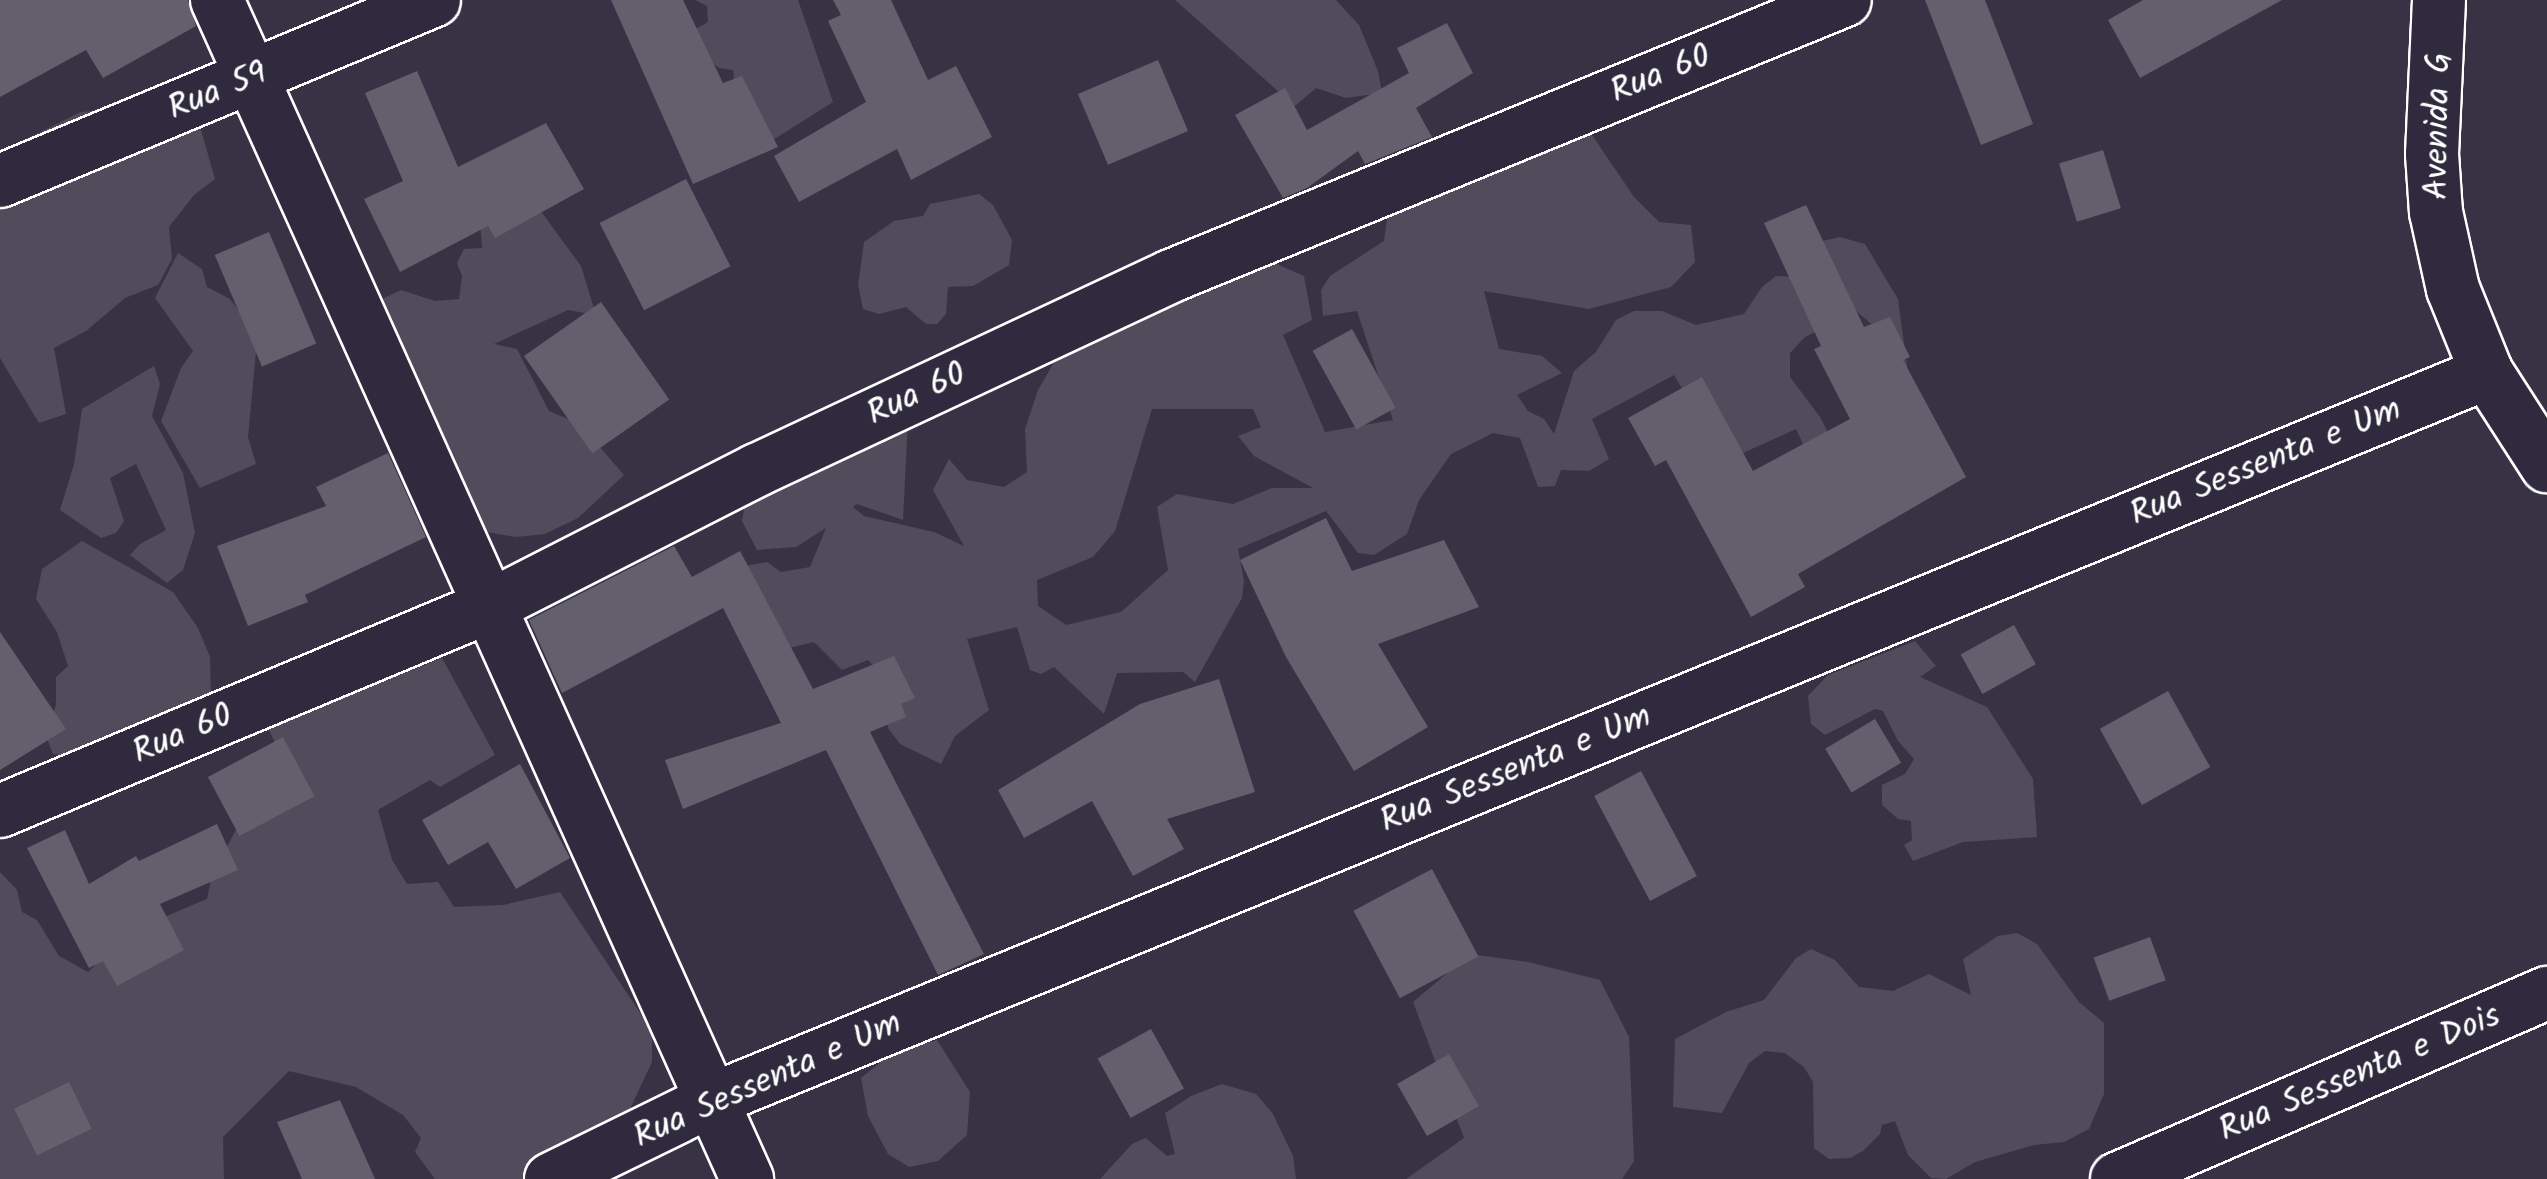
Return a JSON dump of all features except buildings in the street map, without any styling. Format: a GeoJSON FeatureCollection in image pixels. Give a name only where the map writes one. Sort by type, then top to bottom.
{"type":"FeatureCollection","features":[{"type":"Feature","properties":{"kind":"street"},"geometry":{"type":"LineString","coordinates":[[216,0],[747,1179]]}},
{"type":"Feature","properties":{"kind":"street","name":"Rua 59"},"geometry":{"type":"LineString","coordinates":[[0,180],[434,0]]}},
{"type":"Feature","properties":{"kind":"street","name":"Rua 60"},"geometry":{"type":"LineString","coordinates":[[0,811],[490,606],[757,470],[1171,276],[1845,0]]}},
{"type":"Feature","properties":{"kind":"street","name":"Avenida G"},"geometry":{"type":"LineString","coordinates":[[2440,0],[2432,154],[2436,212],[2453,290],[2487,373],[2547,466]]}},
{"type":"Feature","properties":{"kind":"street","name":"Rua Sessenta e Um"},"geometry":{"type":"LineString","coordinates":[[551,1179],[714,1099],[2487,373]]}},
{"type":"Feature","properties":{"kind":"street","name":"Rua Sessenta e Dois"},"geometry":{"type":"LineString","coordinates":[[2117,1179],[2547,993]]}},
{"type":"Feature","properties":{"kind":"shaded area"},"geometry":{"type":"Polygon","coordinates":[[[695,0],[798,0],[833,102],[768,143],[735,89],[733,70],[719,68],[704,56],[696,29],[708,22],[707,6],[695,0]]]}},
{"type":"Feature","properties":{"kind":"shaded area"},"geometry":{"type":"Polygon","coordinates":[[[1175,0],[1336,0],[1359,25],[1378,71],[1382,93],[1346,98],[1316,88],[1295,106],[1175,0]]]}},
{"type":"Feature","properties":{"kind":"shaded area"},"geometry":{"type":"Polygon","coordinates":[[[81,112],[187,112],[201,130],[215,179],[194,195],[169,227],[172,259],[158,285],[125,298],[86,331],[54,348],[66,414],[39,423],[0,358],[0,152],[81,112]]]}},
{"type":"Feature","properties":{"kind":"shaded area"},"geometry":{"type":"Polygon","coordinates":[[[1590,132],[1634,197],[1659,222],[1691,225],[1695,262],[1671,287],[1589,309],[1484,291],[1499,349],[1542,356],[1562,373],[1517,395],[1528,411],[1544,419],[1554,434],[1574,371],[1596,352],[1616,320],[1634,311],[1662,311],[1696,325],[1744,314],[1762,287],[1776,276],[1797,277],[1801,246],[1840,237],[1865,244],[1898,299],[1908,373],[1875,327],[1856,311],[1805,337],[1790,353],[1790,377],[1820,417],[1851,477],[1825,491],[1796,429],[1734,457],[1709,432],[1674,375],[1592,419],[1609,459],[1589,471],[1561,470],[1555,486],[1538,487],[1520,438],[1493,433],[1451,454],[1419,500],[1407,534],[1374,555],[1358,553],[1326,511],[1238,549],[1244,581],[1242,598],[1195,682],[1183,672],[1117,673],[1104,714],[1054,667],[1041,674],[1030,670],[1017,627],[967,639],[989,710],[955,736],[941,764],[900,744],[888,728],[882,675],[868,660],[842,670],[814,642],[785,649],[741,567],[767,562],[781,572],[810,567],[826,528],[796,547],[757,550],[742,521],[748,487],[909,399],[903,520],[857,504],[853,507],[864,516],[934,532],[964,546],[933,490],[949,459],[967,480],[1004,487],[1027,472],[1025,429],[1038,390],[1063,347],[1261,257],[1304,276],[1312,320],[1283,335],[1325,432],[1393,420],[1357,311],[1323,316],[1321,290],[1330,276],[1384,241],[1390,199],[1590,132]],[[1152,409],[1115,531],[1093,557],[1037,580],[1038,606],[1066,625],[1121,612],[1168,570],[1157,507],[1177,494],[1233,504],[1272,488],[1313,488],[1254,456],[1238,436],[1261,427],[1253,409],[1152,409]]]}},
{"type":"Feature","properties":{"kind":"shaded area"},"geometry":{"type":"Polygon","coordinates":[[[979,194],[993,205],[1012,240],[1009,265],[973,286],[948,287],[946,314],[937,324],[926,324],[906,307],[879,314],[863,309],[858,285],[864,242],[894,221],[923,216],[930,204],[979,194]]]}},
{"type":"Feature","properties":{"kind":"shaded area"},"geometry":{"type":"Polygon","coordinates":[[[537,206],[581,266],[596,315],[568,310],[494,344],[517,349],[549,411],[580,424],[624,475],[578,518],[545,534],[516,537],[480,531],[422,404],[414,372],[392,355],[378,301],[401,290],[435,301],[459,299],[462,276],[457,263],[464,249],[482,248],[480,220],[537,206]]]}},
{"type":"Feature","properties":{"kind":"shaded area"},"geometry":{"type":"Polygon","coordinates":[[[178,253],[202,269],[207,287],[230,299],[247,322],[256,352],[248,437],[256,464],[200,488],[161,421],[181,368],[193,351],[155,298],[178,253]]]}},
{"type":"Feature","properties":{"kind":"shaded area"},"geometry":{"type":"Polygon","coordinates":[[[154,366],[160,384],[152,416],[183,473],[195,533],[183,570],[167,583],[130,555],[140,544],[166,530],[136,464],[110,478],[124,521],[116,533],[101,538],[60,510],[74,464],[82,409],[154,366]]]}},
{"type":"Feature","properties":{"kind":"shaded area"},"geometry":{"type":"Polygon","coordinates":[[[82,541],[173,592],[198,628],[210,657],[211,700],[80,758],[53,754],[46,736],[56,705],[56,677],[68,666],[57,632],[36,599],[42,569],[82,541]]]}},
{"type":"Feature","properties":{"kind":"shaded area"},"geometry":{"type":"Polygon","coordinates":[[[1915,641],[1936,666],[1920,677],[1987,707],[2033,779],[2037,837],[1963,842],[1913,861],[1904,845],[1912,840],[1911,821],[1898,819],[1882,805],[1882,785],[1905,774],[1914,759],[1898,741],[1883,711],[1875,709],[1825,735],[1811,724],[1808,696],[1828,675],[1915,641]]]}},
{"type":"Feature","properties":{"kind":"shaded area"},"geometry":{"type":"Polygon","coordinates":[[[442,658],[495,755],[440,787],[430,780],[378,810],[392,860],[407,884],[438,882],[454,907],[503,905],[560,892],[652,1031],[652,1062],[628,1113],[529,1179],[435,1179],[415,1152],[421,1138],[403,1115],[356,1087],[289,1071],[223,1137],[224,1179],[0,1179],[0,872],[17,890],[22,912],[37,920],[59,956],[88,972],[131,931],[207,899],[212,874],[279,751],[268,728],[442,658]]]}},
{"type":"Feature","properties":{"kind":"shaded area"},"geometry":{"type":"Polygon","coordinates":[[[2017,933],[2037,944],[2079,1002],[2104,1023],[2104,1094],[2089,1129],[2064,1142],[2034,1145],[1975,1162],[1946,1179],[1931,1178],[1908,1155],[1895,1121],[1882,1125],[1880,1134],[1863,1151],[1850,1158],[1829,1159],[1814,1148],[1813,1082],[1804,1067],[1785,1053],[1765,1051],[1749,1063],[1722,1113],[1673,1107],[1675,1039],[1726,1012],[1764,1000],[1796,958],[1811,949],[1835,960],[1859,987],[1893,991],[1929,974],[1971,995],[1963,959],[1998,936],[2017,933]]]}},
{"type":"Feature","properties":{"kind":"shaded area"},"geometry":{"type":"Polygon","coordinates":[[[1470,954],[1528,962],[1600,980],[1629,1037],[1634,1161],[1622,1179],[1406,1179],[1464,1138],[1413,1002],[1470,954]]]}},
{"type":"Feature","properties":{"kind":"shaded area"},"geometry":{"type":"Polygon","coordinates":[[[937,1040],[970,1092],[967,1135],[938,1161],[909,1167],[888,1154],[868,1116],[861,1078],[893,1052],[937,1040]]]}},
{"type":"Feature","properties":{"kind":"shaded area"},"geometry":{"type":"Polygon","coordinates":[[[1222,1084],[1256,1094],[1273,1114],[1293,1156],[1296,1179],[1100,1179],[1132,1144],[1146,1138],[1167,1156],[1175,1154],[1165,1113],[1191,1096],[1222,1084]]]}}]}
